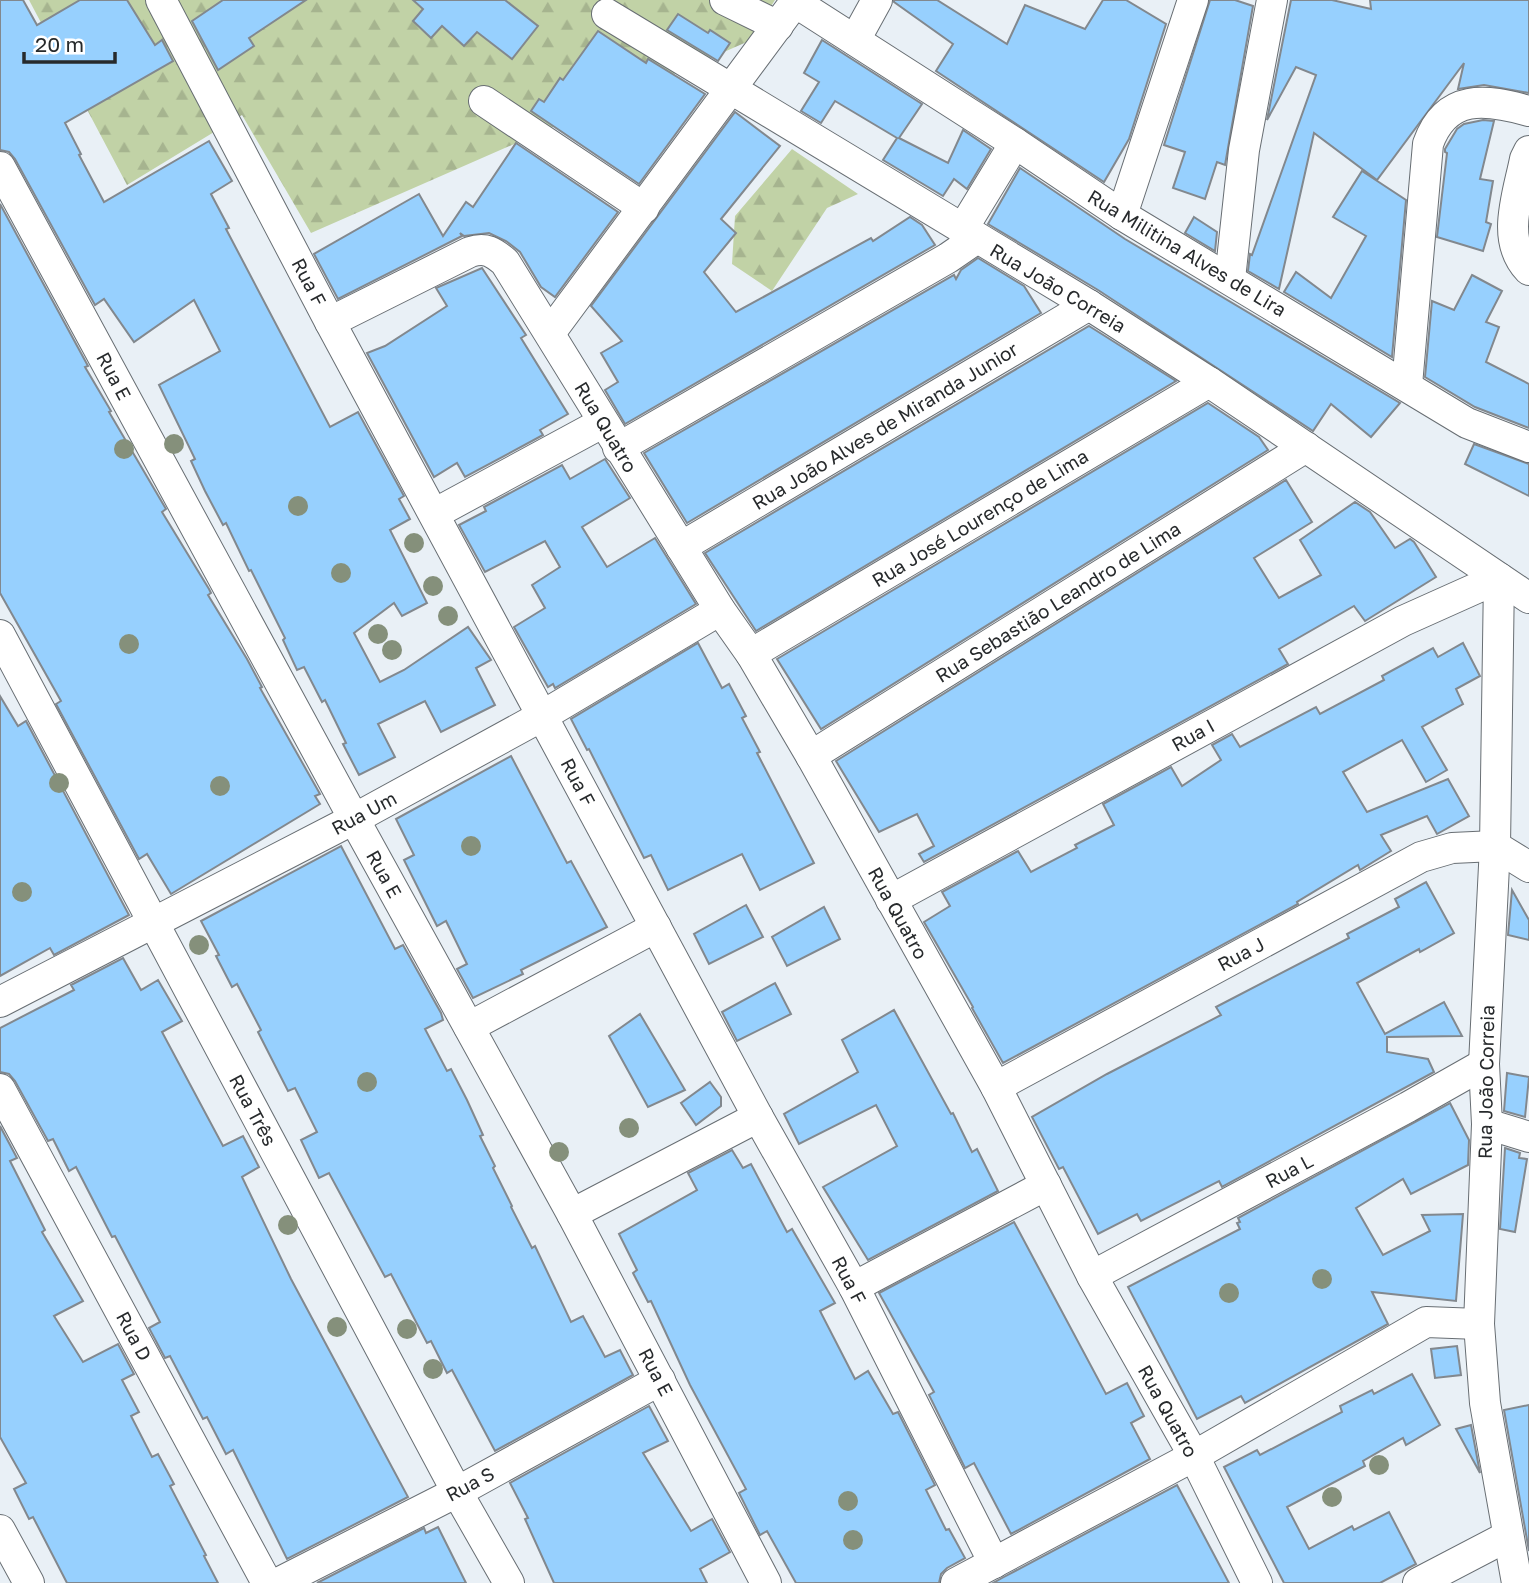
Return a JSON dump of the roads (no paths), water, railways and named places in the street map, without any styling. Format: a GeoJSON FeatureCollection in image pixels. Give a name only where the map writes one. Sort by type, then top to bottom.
{"type":"FeatureCollection","features":[{"type":"Feature","properties":{"kind":"street","name":"Rua F"},"geometry":{"type":"LineString","coordinates":[[161,0],[542,716],[758,1116],[854,1287],[994,1563]]}},
{"type":"Feature","properties":{"kind":"street"},"geometry":{"type":"LineString","coordinates":[[550,333],[778,26],[725,0]]}},
{"type":"Feature","properties":{"kind":"street"},"geometry":{"type":"LineString","coordinates":[[855,40],[877,0]]}},
{"type":"Feature","properties":{"kind":"street"},"geometry":{"type":"LineString","coordinates":[[1122,215],[1193,0]]}},
{"type":"Feature","properties":{"kind":"street"},"geometry":{"type":"LineString","coordinates":[[1230,279],[1244,150],[1272,0]]}},
{"type":"Feature","properties":{"kind":"street","name":"Rua Militina Alves de Lira"},"geometry":{"type":"LineString","coordinates":[[778,26],[795,2],[1016,143],[1122,215],[1467,423],[1529,447]]}},
{"type":"Feature","properties":{"kind":"street","name":"Rua João Correia"},"geometry":{"type":"LineString","coordinates":[[607,14],[1089,305],[1209,382],[1529,598]]}},
{"type":"Feature","properties":{"kind":"street"},"geometry":{"type":"LineString","coordinates":[[484,100],[644,208]]}},
{"type":"Feature","properties":{"kind":"street"},"geometry":{"type":"LineString","coordinates":[[1407,385],[1428,144],[1434,126],[1449,112],[1465,103],[1497,102],[1529,111]]}},
{"type":"Feature","properties":{"kind":"street"},"geometry":{"type":"LineString","coordinates":[[434,514],[610,435],[948,258],[970,234],[1016,143]]}},
{"type":"Feature","properties":{"kind":"street"},"geometry":{"type":"LineString","coordinates":[[1527,155],[1511,232],[1521,262],[1529,270]]}},
{"type":"Feature","properties":{"kind":"street","name":"Rua E"},"geometry":{"type":"LineString","coordinates":[[0,167],[572,1214],[766,1583]]}},
{"type":"Feature","properties":{"kind":"street","name":"Rua Quatro"},"geometry":{"type":"LineString","coordinates":[[330,322],[470,252],[491,250],[505,262],[610,435],[720,610],[751,654],[811,756],[996,1087],[1092,1276],[1194,1456],[1257,1583]]}},
{"type":"Feature","properties":{"kind":"street","name":"Rua João Alves de Miranda Junior"},"geometry":{"type":"LineString","coordinates":[[681,547],[1089,305]]}},
{"type":"Feature","properties":{"kind":"street","name":"Rua José Lourenço de Lima"},"geometry":{"type":"LineString","coordinates":[[751,654],[1209,382]]}},
{"type":"Feature","properties":{"kind":"street","name":"Rua Sebastião Leandro de Lima"},"geometry":{"type":"LineString","coordinates":[[811,756],[1306,447]]}},
{"type":"Feature","properties":{"kind":"street","name":"Rua João Correia"},"geometry":{"type":"LineString","coordinates":[[1499,578],[1495,846],[1484,1064],[1487,1124],[1479,1324],[1485,1403],[1517,1583]]}},
{"type":"Feature","properties":{"kind":"street","name":"Rua I"},"geometry":{"type":"LineString","coordinates":[[891,900],[1403,621],[1499,578]]}},
{"type":"Feature","properties":{"kind":"street","name":"Rua Um"},"geometry":{"type":"LineString","coordinates":[[0,1002],[354,819],[542,716],[720,610]]}},
{"type":"Feature","properties":{"kind":"street","name":"Rua Três"},"geometry":{"type":"LineString","coordinates":[[0,635],[457,1492],[509,1583]]}},
{"type":"Feature","properties":{"kind":"street"},"geometry":{"type":"LineString","coordinates":[[1495,846],[1529,867]]}},
{"type":"Feature","properties":{"kind":"street","name":"Rua J"},"geometry":{"type":"LineString","coordinates":[[996,1087],[1421,857],[1451,848],[1495,846]]}},
{"type":"Feature","properties":{"kind":"street"},"geometry":{"type":"LineString","coordinates":[[469,1027],[656,927]]}},
{"type":"Feature","properties":{"kind":"street","name":"Rua L"},"geometry":{"type":"LineString","coordinates":[[1092,1276],[1484,1064]]}},
{"type":"Feature","properties":{"kind":"street","name":"Rua D"},"geometry":{"type":"LineString","coordinates":[[0,1089],[267,1583]]}},
{"type":"Feature","properties":{"kind":"street"},"geometry":{"type":"LineString","coordinates":[[572,1214],[758,1116]]}},
{"type":"Feature","properties":{"kind":"street"},"geometry":{"type":"LineString","coordinates":[[1487,1124],[1529,1137]]}},
{"type":"Feature","properties":{"kind":"street"},"geometry":{"type":"LineString","coordinates":[[854,1287],[1046,1185]]}},
{"type":"Feature","properties":{"kind":"street"},"geometry":{"type":"LineString","coordinates":[[956,1583],[1194,1456],[1426,1322],[1479,1324]]}},
{"type":"Feature","properties":{"kind":"street","name":"Rua S"},"geometry":{"type":"LineString","coordinates":[[278,1583],[457,1492],[660,1380]]}},
{"type":"Feature","properties":{"kind":"street"},"geometry":{"type":"LineString","coordinates":[[0,1530],[29,1583]]}},
{"type":"Feature","properties":{"kind":"street"},"geometry":{"type":"LineString","coordinates":[[1418,1583],[1508,1536]]}}]}
